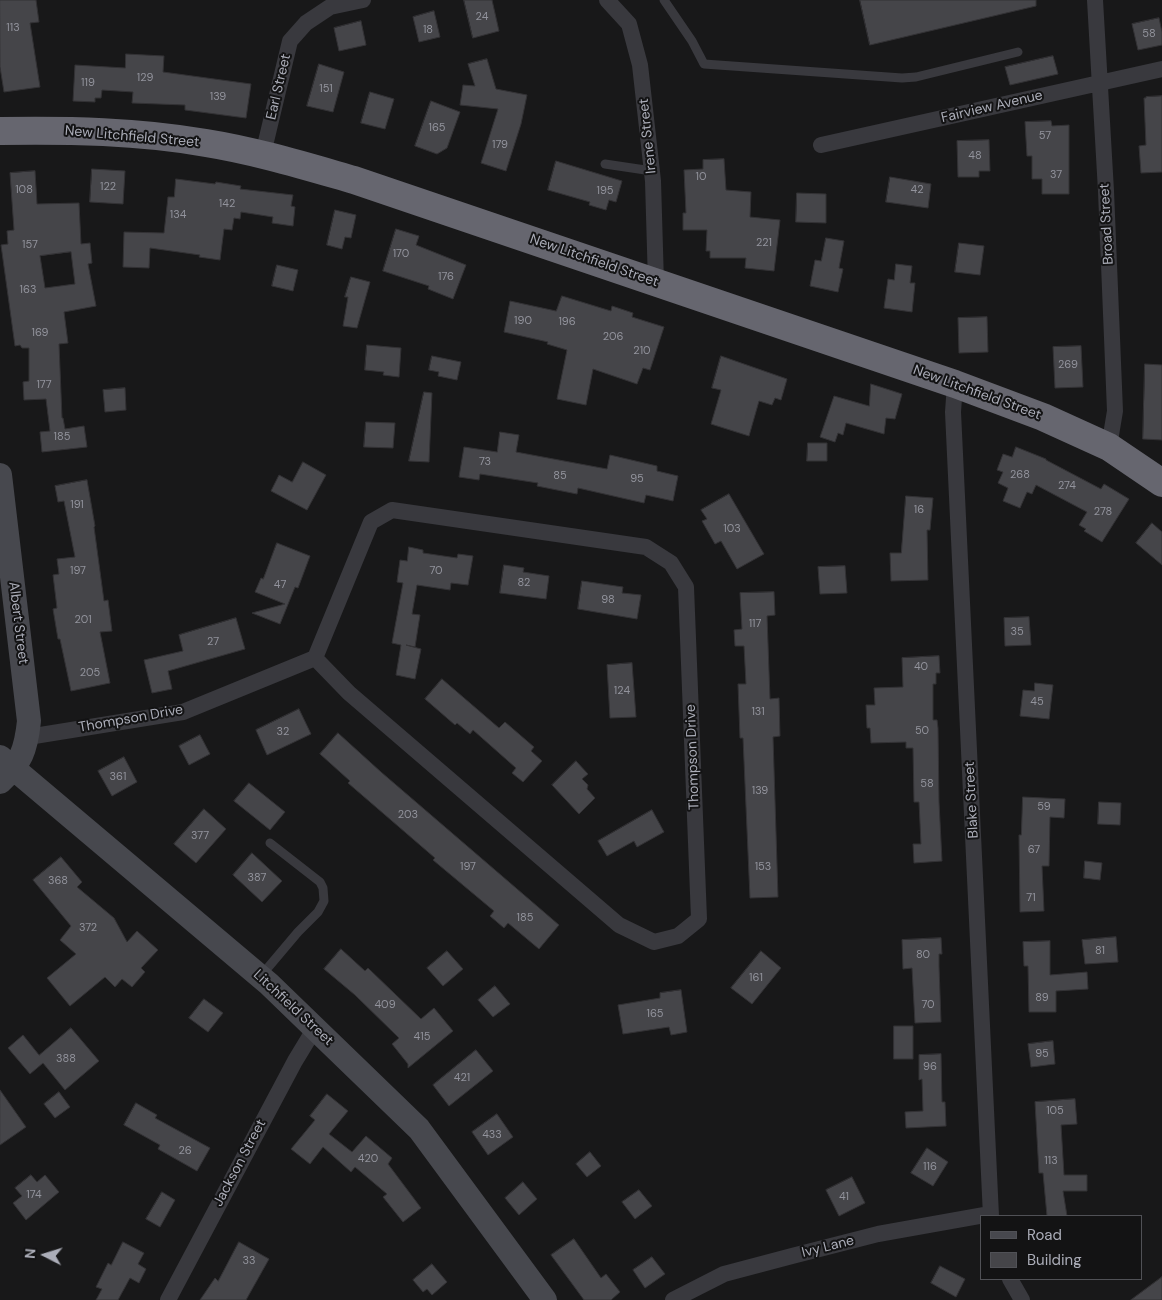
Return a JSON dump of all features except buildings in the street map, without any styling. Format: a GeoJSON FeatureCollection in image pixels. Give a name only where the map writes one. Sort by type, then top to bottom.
{"type":"FeatureCollection","features":[{"type":"Feature","properties":{"kind":"highway","name":"New Litchfield Street"},"geometry":{"type":"LineString","coordinates":[[0,131],[74,130],[159,136],[263,154],[354,180],[955,384],[1043,417],[1109,447],[1162,483]]}},
{"type":"Feature","properties":{"kind":"street","name":"Earl Street"},"geometry":{"type":"LineString","coordinates":[[263,154],[290,41],[306,23],[330,7],[363,0]]}},
{"type":"Feature","properties":{"kind":"street","name":"Irene Street"},"geometry":{"type":"LineString","coordinates":[[607,0],[629,24],[640,66],[652,171],[656,282]]}},
{"type":"Feature","properties":{"kind":"street","name":"Broad Street"},"geometry":{"type":"LineString","coordinates":[[1095,0],[1115,411],[1109,447]]}},
{"type":"Feature","properties":{"kind":"street","name":"Fairview Avenue"},"geometry":{"type":"LineString","coordinates":[[821,145],[1162,69]]}},
{"type":"Feature","properties":{"kind":"street","name":"Blake Street"},"geometry":{"type":"LineString","coordinates":[[955,384],[953,412],[990,1215]]}},
{"type":"Feature","properties":{"kind":"street","name":"Albert Street"},"geometry":{"type":"LineString","coordinates":[[0,475],[30,722],[28,737],[22,755],[5,769]]}},
{"type":"Feature","properties":{"kind":"street","name":"Thompson Drive"},"geometry":{"type":"LineString","coordinates":[[28,737],[183,712],[315,658],[371,522],[392,510],[646,547],[670,563],[686,587],[699,919],[678,936],[654,942],[620,924],[349,692],[315,658]]}},
{"type":"Feature","properties":{"kind":"street","name":"Litchfield Street"},"geometry":{"type":"LineString","coordinates":[[5,769],[260,977],[419,1129],[545,1300]]}},
{"type":"Feature","properties":{"kind":"street","name":"Jackson Street"},"geometry":{"type":"LineString","coordinates":[[168,1300],[295,1061],[315,1028]]}},
{"type":"Feature","properties":{"kind":"street","name":"Ivy Lane"},"geometry":{"type":"LineString","coordinates":[[673,1300],[724,1274],[878,1234],[980,1217]]}},
{"type":"Feature","properties":{"kind":"street"},"geometry":{"type":"LineString","coordinates":[[1011,1280],[1022,1300]]}},
{"type":"Feature","properties":{"kind":"lane"},"geometry":{"type":"LineString","coordinates":[[664,0],[692,41],[704,64],[902,78],[916,77],[1018,52]]}},
{"type":"Feature","properties":{"kind":"lane"},"geometry":{"type":"LineString","coordinates":[[605,164],[652,171]]}},
{"type":"Feature","properties":{"kind":"lane"},"geometry":{"type":"LineString","coordinates":[[260,977],[298,932],[318,912],[324,901],[323,888],[320,882],[270,843]]}}]}
